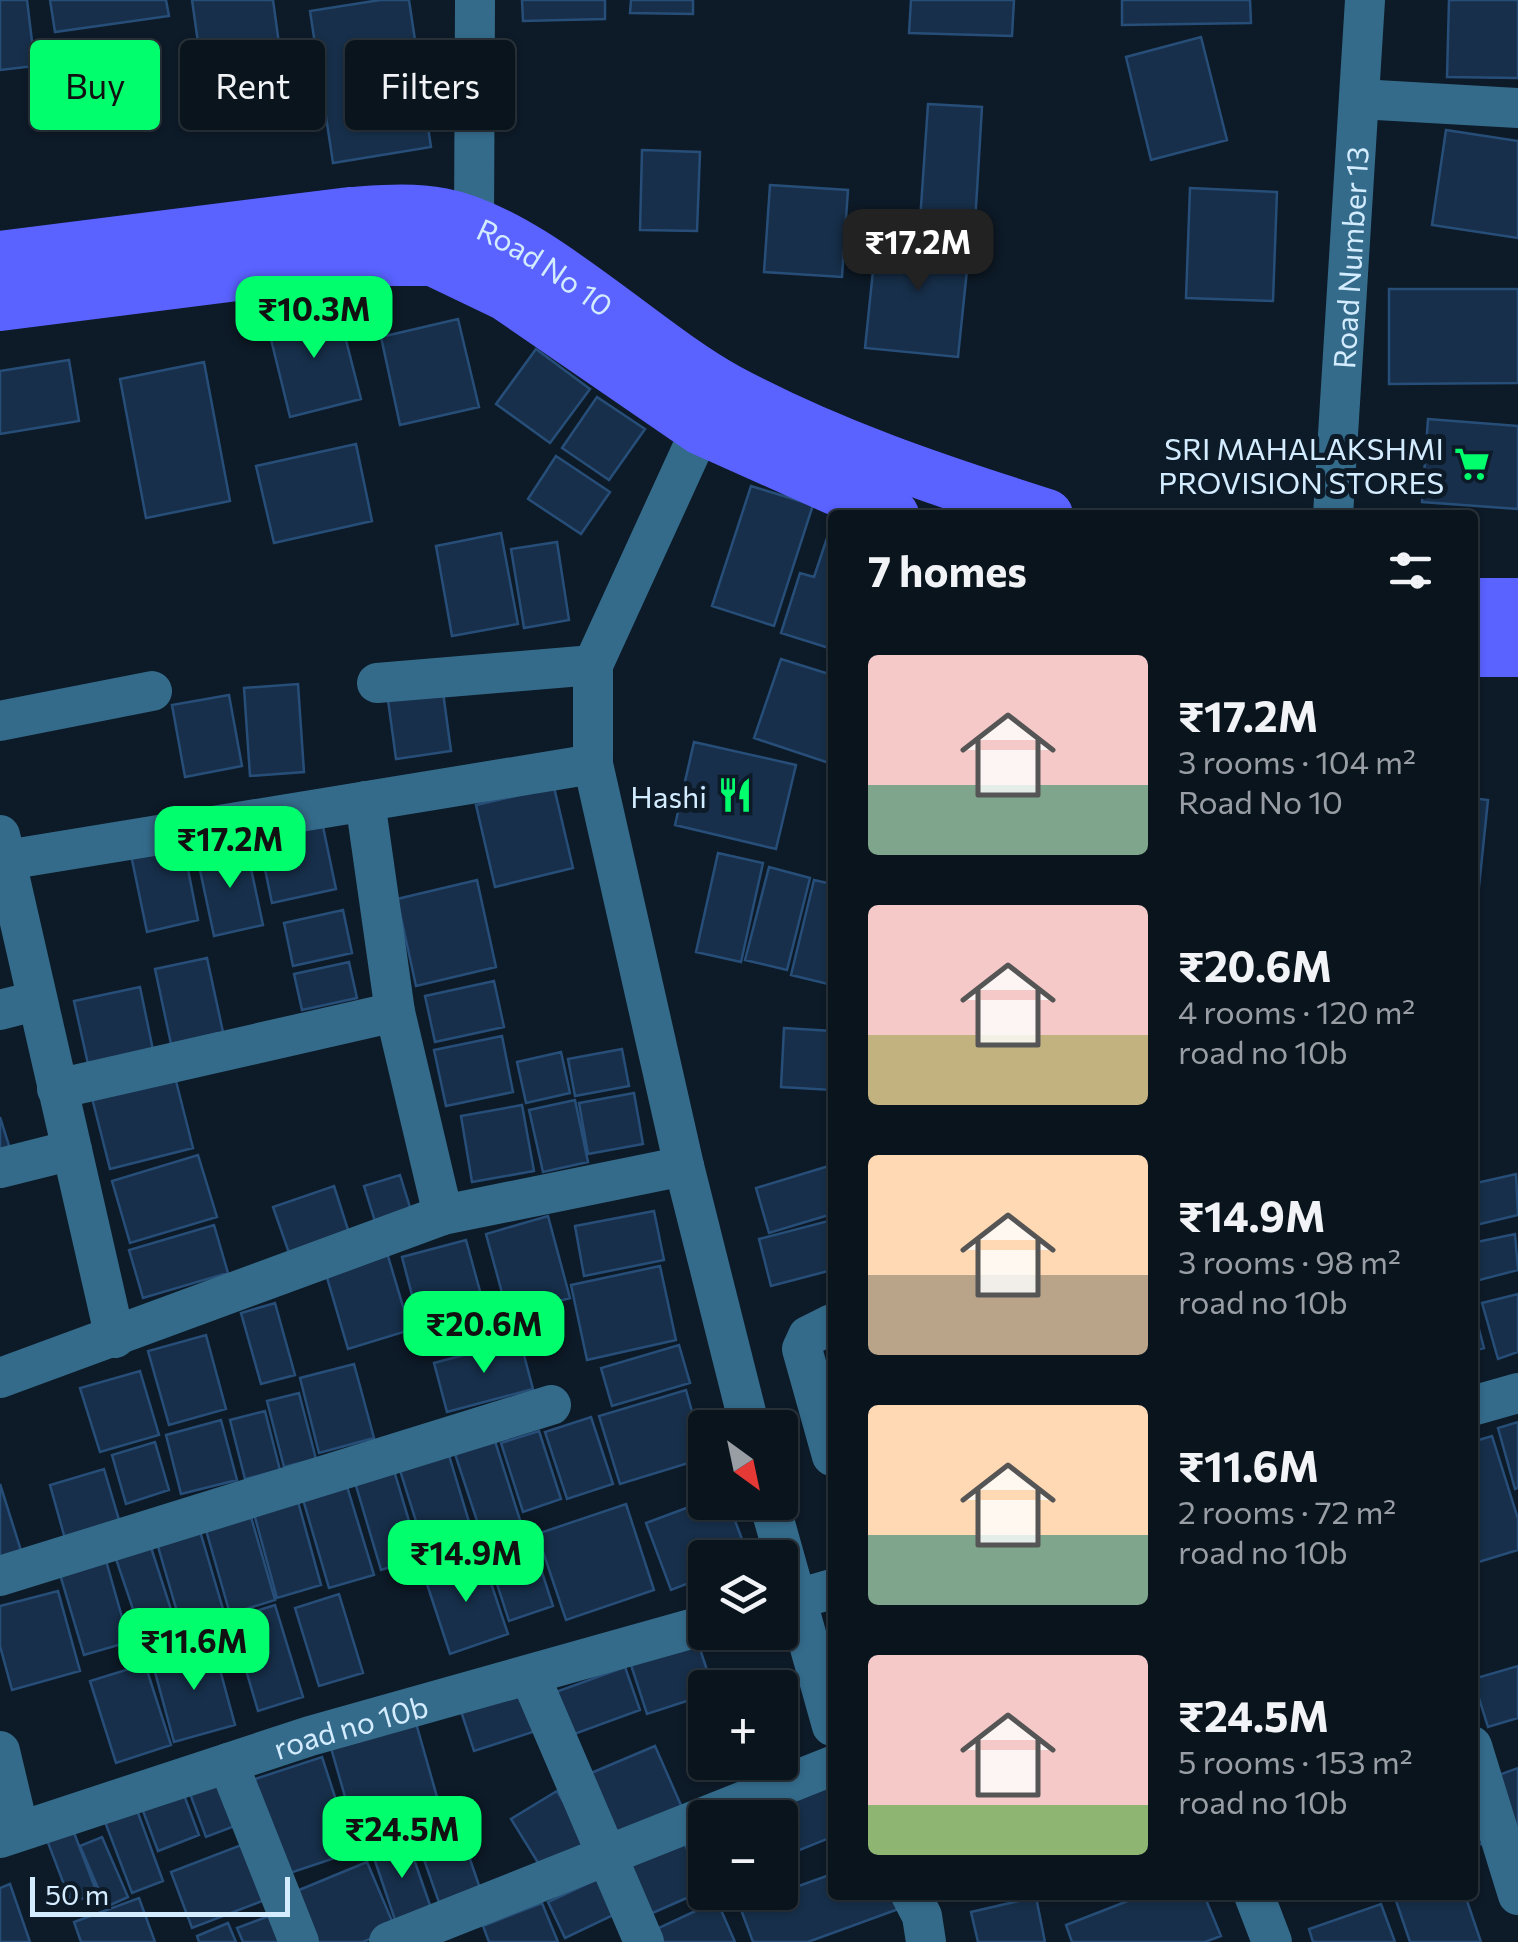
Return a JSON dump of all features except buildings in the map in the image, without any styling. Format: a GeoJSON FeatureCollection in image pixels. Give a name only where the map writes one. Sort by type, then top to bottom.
{"type":"FeatureCollection","features":[{"type":"Feature","properties":{"kind":"main road","name":"Road No 10"},"geometry":{"type":"LineString","coordinates":[[0,257],[350,213],[405,210],[445,214],[530,254],[724,388],[888,464],[1031,510]]}},
{"type":"Feature","properties":{"kind":"main road","name":"Road No 10"},"geometry":{"type":"LineString","coordinates":[[0,304],[354,260],[434,260],[506,295],[701,429],[882,510]]}},
{"type":"Feature","properties":{"kind":"main road"},"geometry":{"type":"LineString","coordinates":[[1478,604],[1518,604]]}},
{"type":"Feature","properties":{"kind":"main road"},"geometry":{"type":"LineString","coordinates":[[1478,651],[1518,651]]}},
{"type":"Feature","properties":{"kind":"street"},"geometry":{"type":"LineString","coordinates":[[474,226],[475,0]]}},
{"type":"Feature","properties":{"kind":"street","name":"Road Number 13"},"geometry":{"type":"LineString","coordinates":[[1333,510],[1365,0]]}},
{"type":"Feature","properties":{"kind":"street"},"geometry":{"type":"LineString","coordinates":[[1359,99],[1518,108]]}},
{"type":"Feature","properties":{"kind":"street"},"geometry":{"type":"LineString","coordinates":[[701,429],[593,665],[593,764],[684,1166],[745,1410]]}},
{"type":"Feature","properties":{"kind":"street"},"geometry":{"type":"LineString","coordinates":[[378,684],[593,665]]}},
{"type":"Feature","properties":{"kind":"street"},"geometry":{"type":"LineString","coordinates":[[0,721],[152,691]]}},
{"type":"Feature","properties":{"kind":"street"},"geometry":{"type":"LineString","coordinates":[[115,1338],[57,1089],[17,1005],[2,852],[365,801],[593,764]]}},
{"type":"Feature","properties":{"kind":"street"},"geometry":{"type":"LineString","coordinates":[[365,801],[395,1012],[443,1215]]}},
{"type":"Feature","properties":{"kind":"street"},"geometry":{"type":"LineString","coordinates":[[57,1089],[395,1012]]}},
{"type":"Feature","properties":{"kind":"street"},"geometry":{"type":"LineString","coordinates":[[0,1168],[72,1150]]}},
{"type":"Feature","properties":{"kind":"street"},"geometry":{"type":"LineString","coordinates":[[0,1378],[443,1215],[684,1166]]}},
{"type":"Feature","properties":{"kind":"street"},"geometry":{"type":"LineString","coordinates":[[828,1326],[808,1336],[802,1349],[828,1442]]}},
{"type":"Feature","properties":{"kind":"street"},"geometry":{"type":"LineString","coordinates":[[1478,1404],[1518,1393]]}},
{"type":"Feature","properties":{"kind":"street"},"geometry":{"type":"LineString","coordinates":[[0,1576],[551,1405]]}},
{"type":"Feature","properties":{"kind":"street"},"geometry":{"type":"LineString","coordinates":[[798,1599],[828,1590]]}},
{"type":"Feature","properties":{"kind":"street","name":"road no 10b"},"geometry":{"type":"LineString","coordinates":[[10,1834],[228,1763],[688,1630]]}},
{"type":"Feature","properties":{"kind":"street"},"geometry":{"type":"LineString","coordinates":[[798,1632],[828,1715]]}},
{"type":"Feature","properties":{"kind":"street"},"geometry":{"type":"LineString","coordinates":[[530,1676],[644,1942]]}},
{"type":"Feature","properties":{"kind":"street"},"geometry":{"type":"LineString","coordinates":[[0,1751],[10,1834]]}},
{"type":"Feature","properties":{"kind":"street"},"geometry":{"type":"LineString","coordinates":[[228,1763],[299,1942]]}},
{"type":"Feature","properties":{"kind":"street"},"geometry":{"type":"LineString","coordinates":[[1478,1765],[1518,1894]]}},
{"type":"Feature","properties":{"kind":"street"},"geometry":{"type":"LineString","coordinates":[[389,1942],[461,1929],[605,1854],[828,1768]]}},
{"type":"Feature","properties":{"kind":"street"},"geometry":{"type":"LineString","coordinates":[[914,1900],[922,1916],[926,1942]]}},
{"type":"Feature","properties":{"kind":"street"},"geometry":{"type":"LineString","coordinates":[[1256,1900],[1272,1942]]}},
{"type":"Feature","properties":{"kind":"place","name":"SRI MAHALAKSHMI PROVISION STORES"},"geometry":{"type":"Point","coordinates":[1472,464]}},
{"type":"Feature","properties":{"kind":"place","name":"Hashi"},"geometry":{"type":"Point","coordinates":[735,795]}}]}
